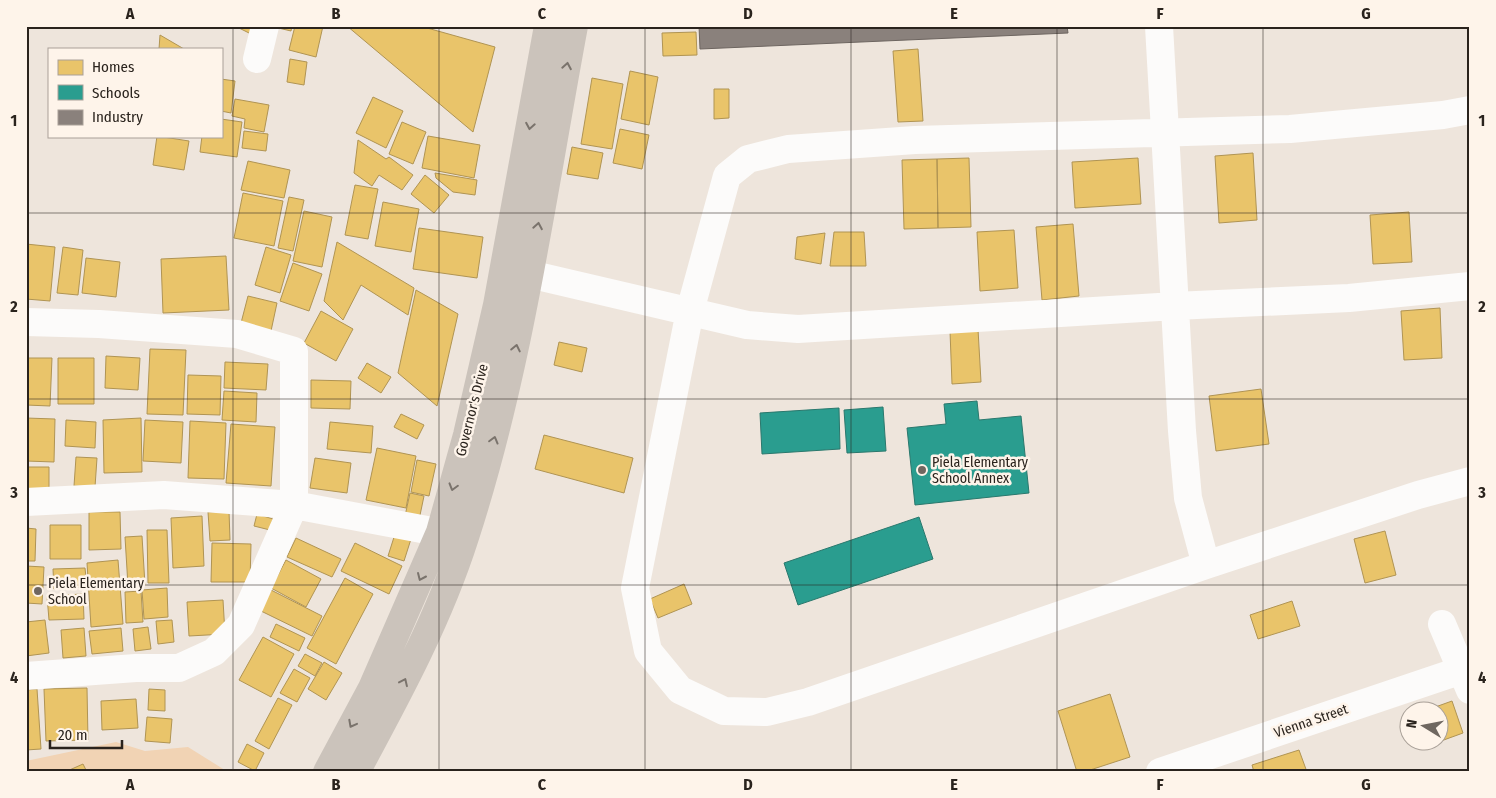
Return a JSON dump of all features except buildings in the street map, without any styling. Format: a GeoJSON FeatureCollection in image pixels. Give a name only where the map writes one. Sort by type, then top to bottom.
{"type":"FeatureCollection","features":[{"type":"Feature","properties":{"kind":"highway","name":"Governor's Drive"},"geometry":{"type":"LineString","coordinates":[[327,772],[452,535],[496,432],[516,350],[517,271],[561,29]]}},
{"type":"Feature","properties":{"kind":"highway","name":"Governor's Drive"},"geometry":{"type":"LineString","coordinates":[[356,772],[420,648],[452,535]]}},
{"type":"Feature","properties":{"kind":"street"},"geometry":{"type":"LineString","coordinates":[[257,59],[265,26]]}},
{"type":"Feature","properties":{"kind":"street"},"geometry":{"type":"LineString","coordinates":[[1159,26],[1188,498],[1206,565]]}},
{"type":"Feature","properties":{"kind":"street"},"geometry":{"type":"LineString","coordinates":[[1470,110],[1443,115],[1346,124],[915,140],[788,148],[748,159],[727,176],[690,311],[635,588],[648,651],[680,690],[724,711],[767,712],[808,702],[1206,565],[1418,495],[1470,481]]}},
{"type":"Feature","properties":{"kind":"street"},"geometry":{"type":"LineString","coordinates":[[517,271],[747,325],[798,329],[1175,306],[1350,298],[1470,286]]}},
{"type":"Feature","properties":{"kind":"street"},"geometry":{"type":"LineString","coordinates":[[26,322],[99,324],[237,334],[294,351],[294,505],[241,625],[214,652],[179,668],[127,668],[26,676]]}},
{"type":"Feature","properties":{"kind":"street"},"geometry":{"type":"LineString","coordinates":[[26,502],[164,495],[294,505],[452,535]]}},
{"type":"Feature","properties":{"kind":"street"},"geometry":{"type":"LineString","coordinates":[[1442,624],[1466,680]]}},
{"type":"Feature","properties":{"kind":"street","name":"Vienna Street"},"geometry":{"type":"LineString","coordinates":[[1160,772],[1466,680]]}},
{"type":"Feature","properties":{"kind":"shaded area"},"geometry":{"type":"Polygon","coordinates":[[[116,742],[145,751],[188,747],[228,772],[26,772],[26,761],[116,742]]]}},
{"type":"Feature","properties":{"kind":"place","name":"Piela Elementary School Annex"},"geometry":{"type":"Point","coordinates":[922,470]}},
{"type":"Feature","properties":{"kind":"place","name":"Piela Elementary School"},"geometry":{"type":"Point","coordinates":[38,591]}}]}
